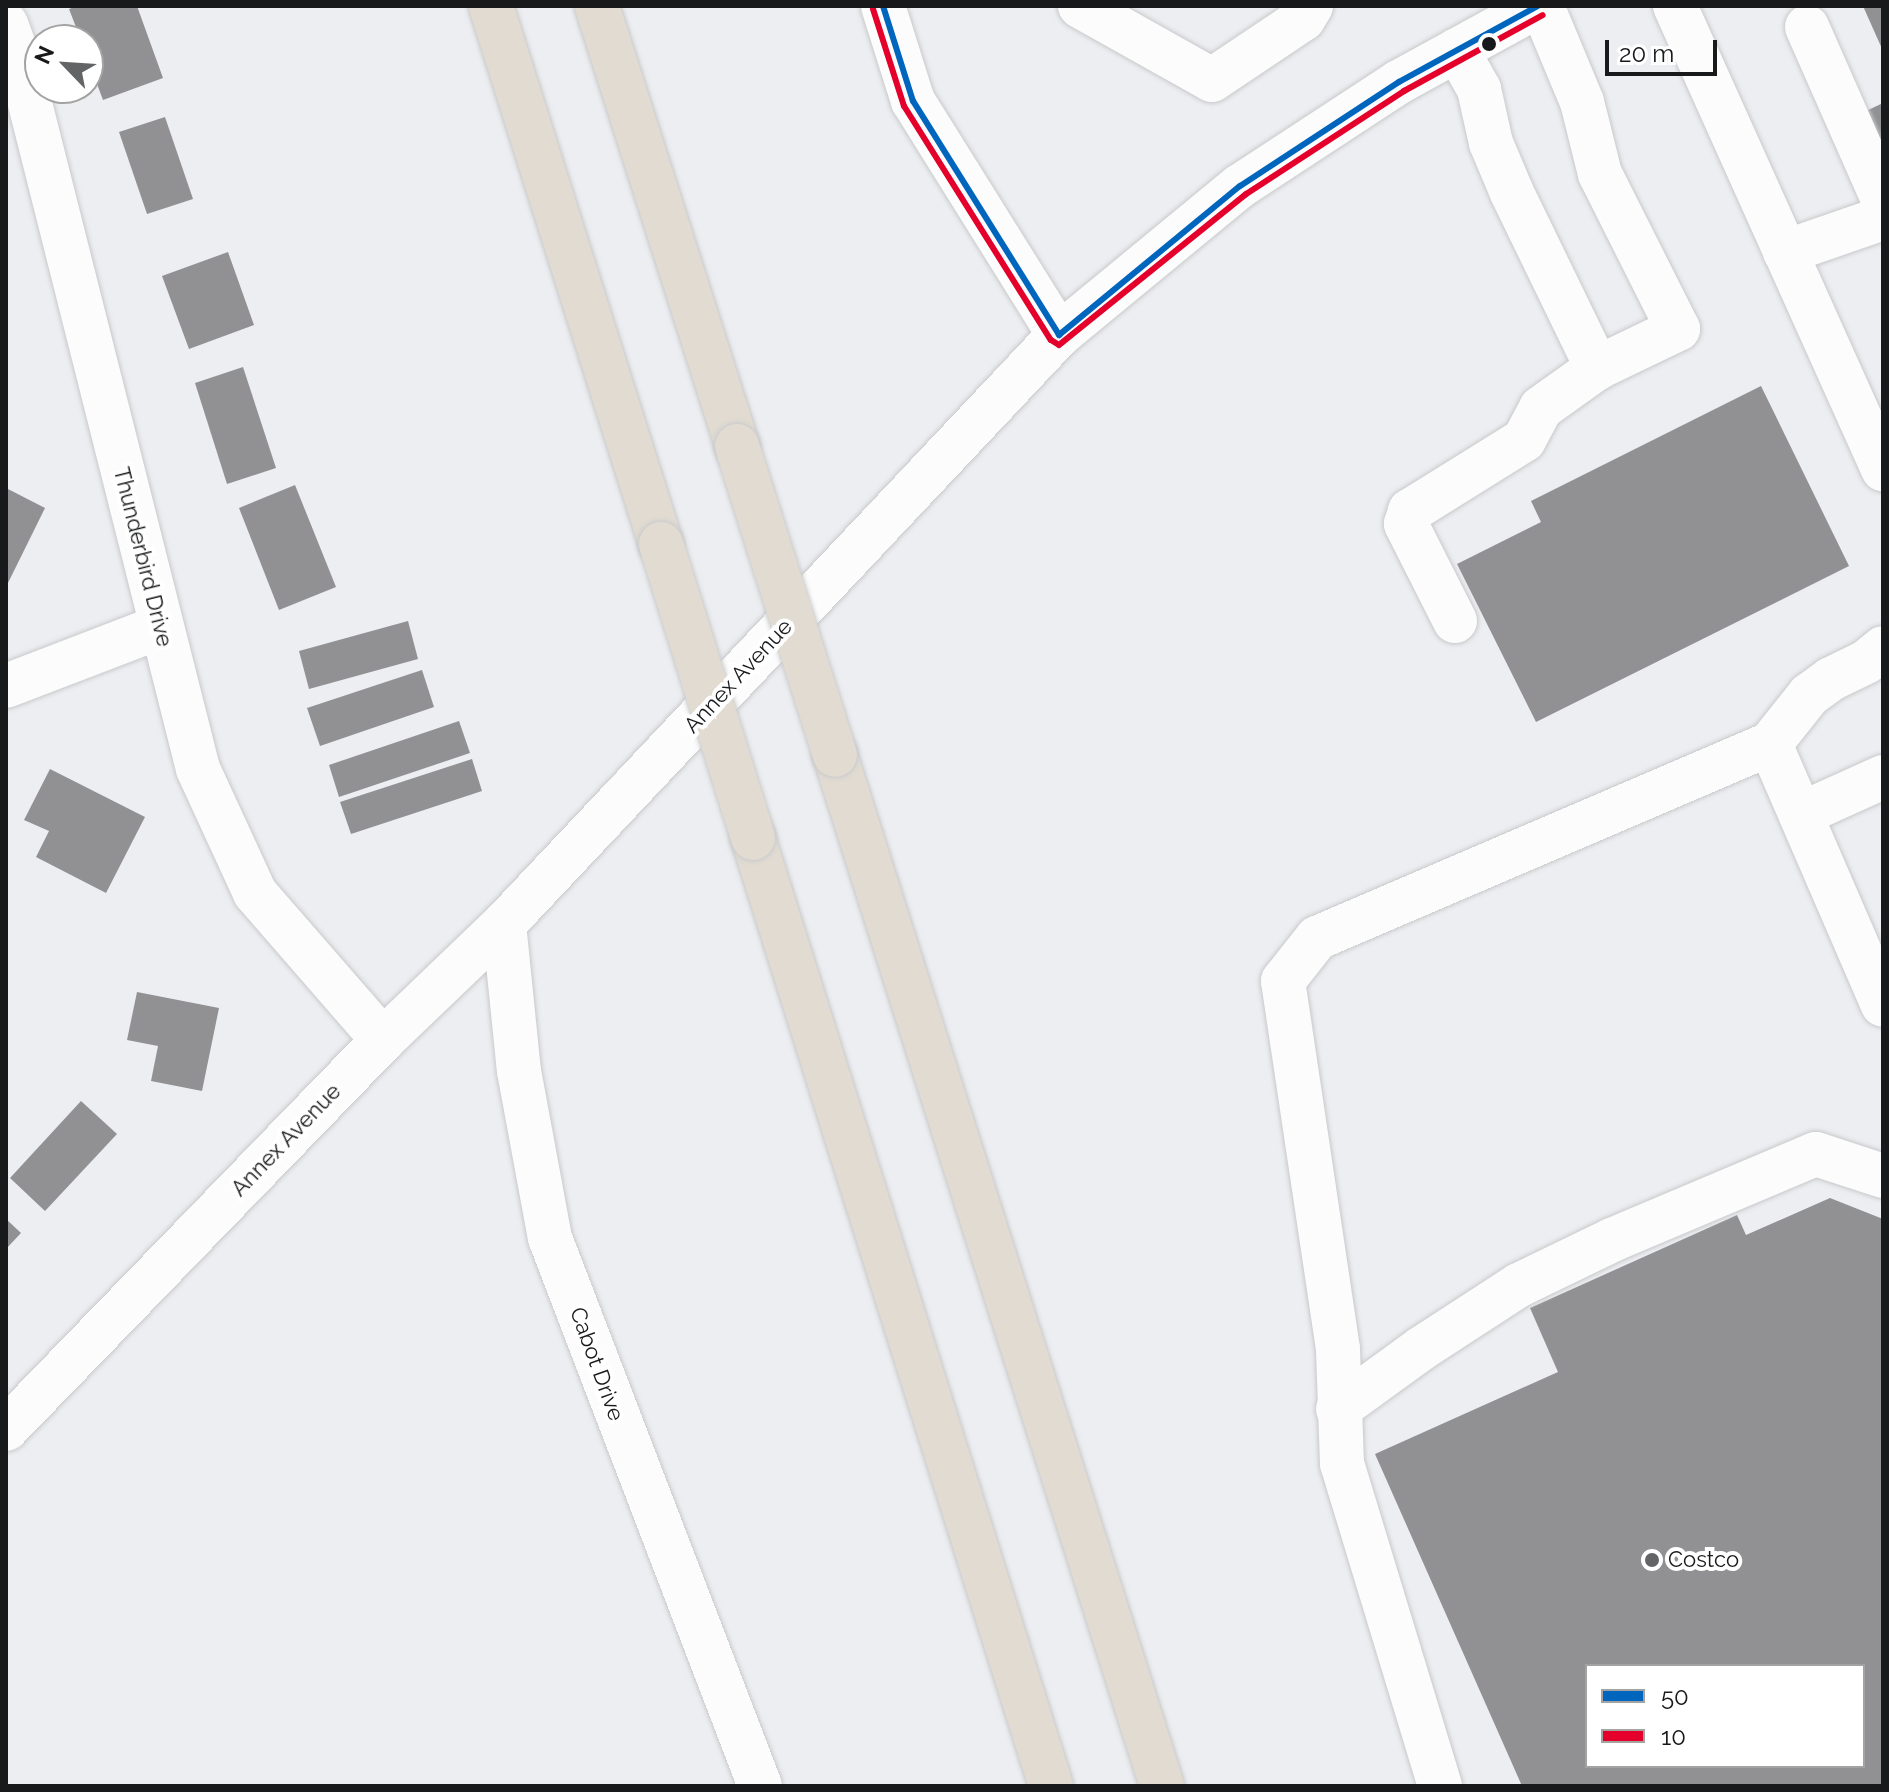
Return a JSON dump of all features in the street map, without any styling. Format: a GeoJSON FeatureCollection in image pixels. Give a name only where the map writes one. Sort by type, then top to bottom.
{"type":"FeatureCollection","features":[{"type":"Feature","properties":{"kind":"highway"},"geometry":{"type":"LineString","coordinates":[[491,6],[1051,1786]]}},
{"type":"Feature","properties":{"kind":"highway"},"geometry":{"type":"LineString","coordinates":[[597,6],[1162,1786]]}},
{"type":"Feature","properties":{"kind":"street"},"geometry":{"type":"LineString","coordinates":[[883,6],[913,101],[1059,335]]}},
{"type":"Feature","properties":{"kind":"street"},"geometry":{"type":"LineString","coordinates":[[1080,6],[1212,80],[1303,19],[1311,6]]}},
{"type":"Feature","properties":{"kind":"street"},"geometry":{"type":"LineString","coordinates":[[1455,621],[1406,524],[1410,511],[1524,440],[1541,408],[1597,368],[1678,329],[1600,174],[1582,102],[1540,6]]}},
{"type":"Feature","properties":{"kind":"street","name":"Annex Avenue"},"geometry":{"type":"LineString","coordinates":[[6,1429],[383,1040],[504,924],[1059,335],[1240,186],[1399,82],[1540,6]]}},
{"type":"Feature","properties":{"kind":"street"},"geometry":{"type":"LineString","coordinates":[[1675,6],[1883,469]]}},
{"type":"Feature","properties":{"kind":"street"},"geometry":{"type":"LineString","coordinates":[[1807,27],[1883,199]]}},
{"type":"Feature","properties":{"kind":"street","name":"Thunderbird Drive"},"geometry":{"type":"LineString","coordinates":[[10,49],[198,769],[255,893],[383,1040]]}},
{"type":"Feature","properties":{"kind":"street"},"geometry":{"type":"LineString","coordinates":[[1457,50],[1479,89],[1491,143],[1512,193],[1597,368]]}},
{"type":"Feature","properties":{"kind":"street"},"geometry":{"type":"LineString","coordinates":[[1785,252],[1883,218]]}},
{"type":"Feature","properties":{"kind":"street"},"geometry":{"type":"LineString","coordinates":[[6,686],[160,627]]}},
{"type":"Feature","properties":{"kind":"street"},"geometry":{"type":"LineString","coordinates":[[1440,1786],[1342,1464],[1338,1349],[1283,981],[1317,938],[1770,744],[1809,695],[1831,679],[1866,662],[1883,648]]}},
{"type":"Feature","properties":{"kind":"street"},"geometry":{"type":"LineString","coordinates":[[1770,744],[1883,1005]]}},
{"type":"Feature","properties":{"kind":"street"},"geometry":{"type":"LineString","coordinates":[[1801,814],[1883,777]]}},
{"type":"Feature","properties":{"kind":"street","name":"Cabot Drive"},"geometry":{"type":"LineString","coordinates":[[504,924],[519,1071],[550,1238],[760,1786]]}},
{"type":"Feature","properties":{"kind":"street"},"geometry":{"type":"LineString","coordinates":[[1338,1409],[1422,1348],[1519,1285],[1612,1240],[1816,1154],[1883,1176]]}},
{"type":"Feature","properties":{"kind":"building"},"geometry":{"type":"Polygon","coordinates":[[[77,6],[137,6],[163,78],[104,100],[104,24],[75,24],[69,9],[77,6]]]}},
{"type":"Feature","properties":{"kind":"building"},"geometry":{"type":"Polygon","coordinates":[[[1863,6],[1883,6],[1883,51],[1863,6]]]}},
{"type":"Feature","properties":{"kind":"building"},"geometry":{"type":"Polygon","coordinates":[[[1883,103],[1883,148],[1866,111],[1883,103]]]}},
{"type":"Feature","properties":{"kind":"building"},"geometry":{"type":"Polygon","coordinates":[[[165,117],[193,199],[147,214],[119,132],[165,117]]]}},
{"type":"Feature","properties":{"kind":"building"},"geometry":{"type":"Polygon","coordinates":[[[228,252],[254,325],[189,349],[162,276],[228,252]]]}},
{"type":"Feature","properties":{"kind":"building"},"geometry":{"type":"Polygon","coordinates":[[[243,367],[276,468],[227,484],[195,383],[243,367]]]}},
{"type":"Feature","properties":{"kind":"building"},"geometry":{"type":"Polygon","coordinates":[[[1761,386],[1849,566],[1536,722],[1457,564],[1541,522],[1531,501],[1761,386]]]}},
{"type":"Feature","properties":{"kind":"building"},"geometry":{"type":"Polygon","coordinates":[[[295,485],[336,587],[279,610],[239,508],[295,485]]]}},
{"type":"Feature","properties":{"kind":"building"},"geometry":{"type":"Polygon","coordinates":[[[6,488],[45,508],[6,587],[6,488]]]}},
{"type":"Feature","properties":{"kind":"building"},"geometry":{"type":"Polygon","coordinates":[[[408,621],[418,659],[309,689],[299,651],[408,621]]]}},
{"type":"Feature","properties":{"kind":"building"},"geometry":{"type":"Polygon","coordinates":[[[422,670],[434,707],[320,746],[307,708],[422,670]]]}},
{"type":"Feature","properties":{"kind":"building"},"geometry":{"type":"Polygon","coordinates":[[[459,721],[470,753],[339,797],[329,765],[459,721]]]}},
{"type":"Feature","properties":{"kind":"building"},"geometry":{"type":"Polygon","coordinates":[[[472,759],[482,791],[351,834],[340,802],[472,759]]]}},
{"type":"Feature","properties":{"kind":"building"},"geometry":{"type":"Polygon","coordinates":[[[50,769],[145,817],[106,893],[36,857],[49,831],[24,820],[50,769]]]}},
{"type":"Feature","properties":{"kind":"building"},"geometry":{"type":"Polygon","coordinates":[[[137,992],[219,1008],[202,1091],[151,1081],[158,1046],[127,1040],[137,992]]]}},
{"type":"Feature","properties":{"kind":"building"},"geometry":{"type":"Polygon","coordinates":[[[81,1101],[117,1134],[45,1211],[10,1178],[81,1101]]]}},
{"type":"Feature","properties":{"kind":"building","name":"Costco"},"geometry":{"type":"Polygon","coordinates":[[[1830,1198],[1883,1219],[1883,1786],[1522,1786],[1375,1454],[1558,1372],[1530,1308],[1737,1215],[1746,1235],[1830,1198]]]}},
{"type":"Feature","properties":{"kind":"building"},"geometry":{"type":"Polygon","coordinates":[[[6,1219],[21,1233],[6,1249],[6,1219]]]}},
{"type":"Feature","properties":{"kind":"transit line","name":"50"},"geometry":{"type":"LineString","coordinates":[[883,6],[913,101],[1059,335]]}},
{"type":"Feature","properties":{"kind":"transit line","name":"50"},"geometry":{"type":"LineString","coordinates":[[1059,335],[1240,186],[1399,82],[1538,6]]}},
{"type":"Feature","properties":{"kind":"transit line","name":"10"},"geometry":{"type":"LineString","coordinates":[[873,9],[904,106],[1051,340],[1059,345],[1246,194],[1404,91],[1543,15]]}},
{"type":"Feature","properties":{"kind":"place","name":"Costco"},"geometry":{"type":"Point","coordinates":[1652,1560]}}]}
